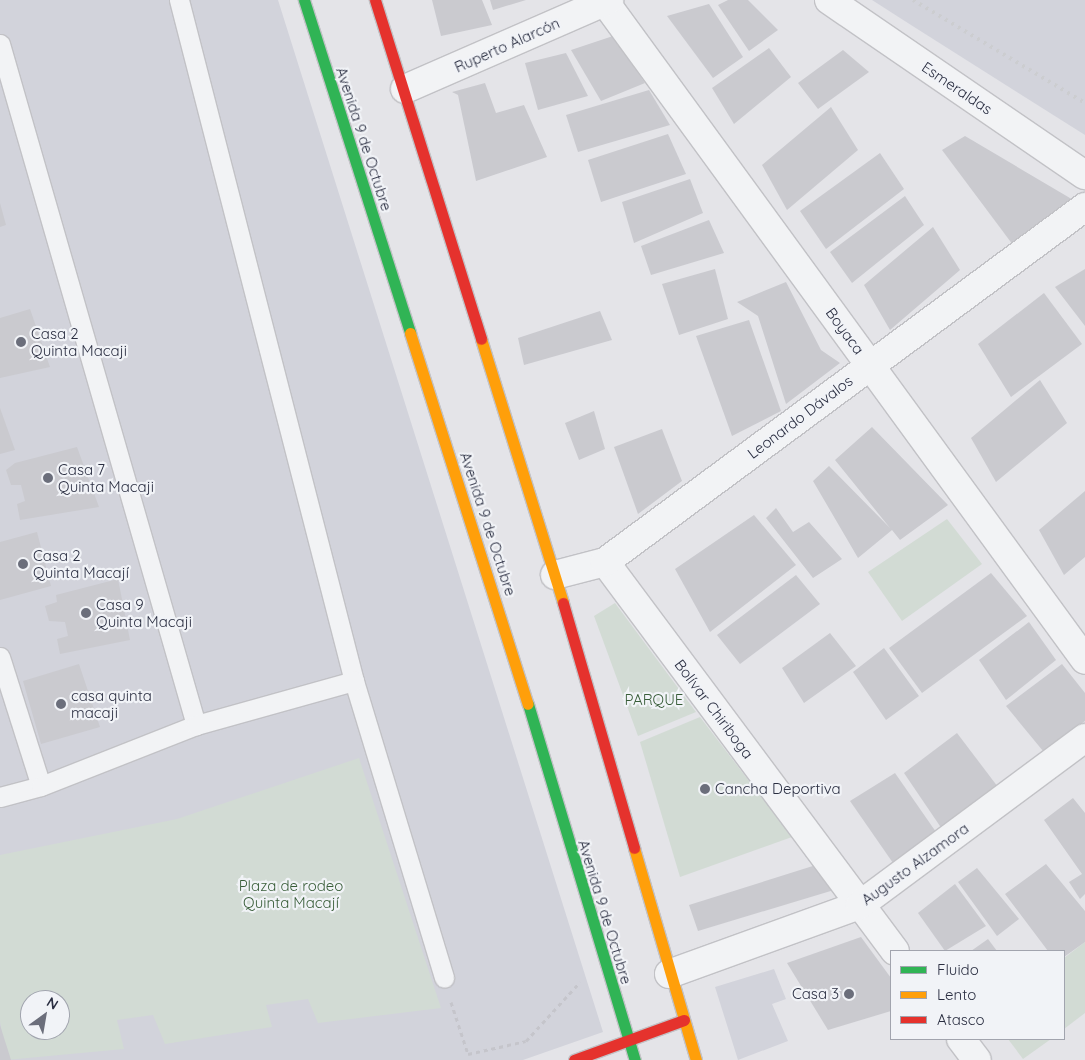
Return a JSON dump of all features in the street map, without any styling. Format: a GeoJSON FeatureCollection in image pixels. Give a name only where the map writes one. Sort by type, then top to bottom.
{"type":"FeatureCollection","features":[{"type":"Feature","properties":{"kind":"main road","name":"Avenida 9 de Octubre"},"geometry":{"type":"LineString","coordinates":[[304,0],[502,619],[635,1060]]}},
{"type":"Feature","properties":{"kind":"main road"},"geometry":{"type":"LineString","coordinates":[[375,0],[405,89],[555,575],[669,974],[696,1060]]}},
{"type":"Feature","properties":{"kind":"main road"},"geometry":{"type":"LineString","coordinates":[[574,1060],[684,1020]]}},
{"type":"Feature","properties":{"kind":"street","name":"Esmeraldas"},"geometry":{"type":"LineString","coordinates":[[829,0],[1085,175]]}},
{"type":"Feature","properties":{"kind":"street","name":"Ruperto Alarcón"},"geometry":{"type":"LineString","coordinates":[[405,89],[607,1]]}},
{"type":"Feature","properties":{"kind":"street","name":"Boyaca"},"geometry":{"type":"LineString","coordinates":[[607,1],[1085,660]]}},
{"type":"Feature","properties":{"kind":"street","name":"Leonardo Dávalos"},"geometry":{"type":"LineString","coordinates":[[555,575],[605,562],[1085,207]]}},
{"type":"Feature","properties":{"kind":"street","name":"Bolívar Chiriboga"},"geometry":{"type":"LineString","coordinates":[[605,562],[894,950]]}},
{"type":"Feature","properties":{"kind":"street","name":"Augusto Alzamora"},"geometry":{"type":"LineString","coordinates":[[669,974],[860,905],[1085,738]]}},
{"type":"Feature","properties":{"kind":"street"},"geometry":{"type":"LineString","coordinates":[[962,1040],[977,1060]]}},
{"type":"Feature","properties":{"kind":"lane"},"geometry":{"type":"LineString","coordinates":[[179,0],[354,681],[444,978]]}},
{"type":"Feature","properties":{"kind":"lane"},"geometry":{"type":"LineString","coordinates":[[0,44],[196,725]]}},
{"type":"Feature","properties":{"kind":"lane"},"geometry":{"type":"LineString","coordinates":[[0,657],[40,786]]}},
{"type":"Feature","properties":{"kind":"lane"},"geometry":{"type":"LineString","coordinates":[[0,797],[40,786],[196,725],[354,681]]}},
{"type":"Feature","properties":{"kind":"path"},"geometry":{"type":"LineString","coordinates":[[444,978],[468,1054],[526,1040],[584,978],[606,966]]}},
{"type":"Feature","properties":{"kind":"shaded area"},"geometry":{"type":"Polygon","coordinates":[[[0,0],[278,0],[603,1032],[523,1060],[0,1060],[0,0]]]}},
{"type":"Feature","properties":{"kind":"shaded area"},"geometry":{"type":"Polygon","coordinates":[[[872,0],[1085,0],[1085,135],[911,25],[872,0]]]}},
{"type":"Feature","properties":{"kind":"shaded area"},"geometry":{"type":"Polygon","coordinates":[[[774,969],[786,999],[772,1004],[788,1041],[738,1060],[715,987],[774,969]]]}},
{"type":"Feature","properties":{"kind":"green space"},"geometry":{"type":"Polygon","coordinates":[[[947,519],[982,564],[902,621],[868,572],[947,519]]]}},
{"type":"Feature","properties":{"kind":"green space","name":"PARQUE"},"geometry":{"type":"Polygon","coordinates":[[[615,603],[696,712],[638,736],[594,616],[615,603]]]}},
{"type":"Feature","properties":{"kind":"green space","name":"Cancha Deportiva"},"geometry":{"type":"Polygon","coordinates":[[[700,717],[792,837],[680,877],[640,742],[700,717]]]}},
{"type":"Feature","properties":{"kind":"green space","name":"Plaza de rodeo Quinta Macají"},"geometry":{"type":"Polygon","coordinates":[[[359,758],[441,1008],[318,1023],[308,999],[266,1005],[272,1027],[165,1044],[153,1015],[117,1020],[124,1049],[6,1060],[0,1021],[0,855],[177,819],[359,758]]]}},
{"type":"Feature","properties":{"kind":"green space"},"geometry":{"type":"Polygon","coordinates":[[[1085,942],[1085,1013],[1065,1028],[1065,957],[1085,942]]]}},
{"type":"Feature","properties":{"kind":"green space"},"geometry":{"type":"Polygon","coordinates":[[[1009,1040],[1050,1040],[1023,1059],[1009,1040]]]}},
{"type":"Feature","properties":{"kind":"building"},"geometry":{"type":"Polygon","coordinates":[[[432,0],[482,0],[492,25],[441,36],[432,0]]]}},
{"type":"Feature","properties":{"kind":"building"},"geometry":{"type":"Polygon","coordinates":[[[490,0],[526,0],[493,10],[490,0]]]}},
{"type":"Feature","properties":{"kind":"building"},"geometry":{"type":"Polygon","coordinates":[[[728,0],[748,0],[778,30],[749,51],[718,5],[728,0]]]}},
{"type":"Feature","properties":{"kind":"building"},"geometry":{"type":"Polygon","coordinates":[[[709,4],[743,57],[713,78],[667,16],[709,4]]]}},
{"type":"Feature","properties":{"kind":"building"},"geometry":{"type":"Polygon","coordinates":[[[613,36],[645,83],[601,101],[571,50],[613,36]]]}},
{"type":"Feature","properties":{"kind":"building"},"geometry":{"type":"Polygon","coordinates":[[[769,48],[791,77],[734,124],[712,88],[769,48]]]}},
{"type":"Feature","properties":{"kind":"building"},"geometry":{"type":"Polygon","coordinates":[[[843,50],[869,72],[818,109],[798,83],[843,50]]]}},
{"type":"Feature","properties":{"kind":"building"},"geometry":{"type":"Polygon","coordinates":[[[566,53],[588,96],[538,110],[525,63],[566,53]]]}},
{"type":"Feature","properties":{"kind":"building"},"geometry":{"type":"Polygon","coordinates":[[[485,83],[496,113],[524,105],[547,157],[476,181],[458,95],[452,92],[485,83]]]}},
{"type":"Feature","properties":{"kind":"building"},"geometry":{"type":"Polygon","coordinates":[[[649,90],[670,125],[578,152],[566,115],[649,90]]]}},
{"type":"Feature","properties":{"kind":"building"},"geometry":{"type":"Polygon","coordinates":[[[831,107],[858,150],[787,210],[762,165],[831,107]]]}},
{"type":"Feature","properties":{"kind":"building"},"geometry":{"type":"Polygon","coordinates":[[[668,134],[686,174],[601,202],[588,160],[668,134]]]}},
{"type":"Feature","properties":{"kind":"building"},"geometry":{"type":"Polygon","coordinates":[[[965,136],[1075,201],[1013,245],[942,150],[965,136]]]}},
{"type":"Feature","properties":{"kind":"building"},"geometry":{"type":"Polygon","coordinates":[[[880,153],[904,189],[826,249],[800,211],[880,153]]]}},
{"type":"Feature","properties":{"kind":"building"},"geometry":{"type":"Polygon","coordinates":[[[690,179],[703,213],[634,243],[622,202],[690,179]]]}},
{"type":"Feature","properties":{"kind":"building"},"geometry":{"type":"Polygon","coordinates":[[[905,196],[924,225],[852,283],[830,252],[905,196]]]}},
{"type":"Feature","properties":{"kind":"building"},"geometry":{"type":"Polygon","coordinates":[[[0,203],[6,225],[0,227],[0,203]]]}},
{"type":"Feature","properties":{"kind":"building"},"geometry":{"type":"Polygon","coordinates":[[[709,220],[724,253],[651,275],[641,246],[709,220]]]}},
{"type":"Feature","properties":{"kind":"building"},"geometry":{"type":"Polygon","coordinates":[[[933,227],[960,270],[890,330],[864,285],[933,227]]]}},
{"type":"Feature","properties":{"kind":"building"},"geometry":{"type":"Polygon","coordinates":[[[715,269],[728,319],[679,335],[662,284],[715,269]]]}},
{"type":"Feature","properties":{"kind":"building"},"geometry":{"type":"Polygon","coordinates":[[[1085,269],[1085,326],[1055,287],[1085,269]]]}},
{"type":"Feature","properties":{"kind":"building"},"geometry":{"type":"Polygon","coordinates":[[[786,282],[821,350],[840,363],[786,404],[758,316],[737,302],[786,282]]]}},
{"type":"Feature","properties":{"kind":"building"},"geometry":{"type":"Polygon","coordinates":[[[1044,293],[1082,344],[1011,397],[978,344],[1044,293]]]}},
{"type":"Feature","properties":{"kind":"building","name":"Casa 2 Quinta Macaji"},"geometry":{"type":"Polygon","coordinates":[[[30,309],[50,367],[0,378],[0,318],[30,309]]]}},
{"type":"Feature","properties":{"kind":"building"},"geometry":{"type":"Polygon","coordinates":[[[600,311],[612,340],[524,365],[518,338],[600,311]]]}},
{"type":"Feature","properties":{"kind":"building"},"geometry":{"type":"Polygon","coordinates":[[[749,320],[781,411],[732,436],[696,336],[749,320]]]}},
{"type":"Feature","properties":{"kind":"building"},"geometry":{"type":"Polygon","coordinates":[[[1040,380],[1067,423],[996,482],[971,438],[1040,380]]]}},
{"type":"Feature","properties":{"kind":"building"},"geometry":{"type":"Polygon","coordinates":[[[0,408],[15,450],[0,454],[0,408]]]}},
{"type":"Feature","properties":{"kind":"building"},"geometry":{"type":"Polygon","coordinates":[[[594,411],[605,449],[579,460],[565,423],[594,411]]]}},
{"type":"Feature","properties":{"kind":"building"},"geometry":{"type":"Polygon","coordinates":[[[872,427],[948,505],[900,540],[892,530],[858,558],[813,481],[829,466],[890,528],[835,460],[872,427]]]}},
{"type":"Feature","properties":{"kind":"building"},"geometry":{"type":"Polygon","coordinates":[[[662,429],[682,481],[638,514],[614,447],[662,429]]]}},
{"type":"Feature","properties":{"kind":"building","name":"Casa 7 Quinta Macaji"},"geometry":{"type":"Polygon","coordinates":[[[77,447],[99,507],[20,520],[17,504],[25,501],[21,485],[11,485],[6,470],[15,463],[77,447]]]}},
{"type":"Feature","properties":{"kind":"building"},"geometry":{"type":"Polygon","coordinates":[[[1085,491],[1085,557],[1064,575],[1039,530],[1085,491]]]}},
{"type":"Feature","properties":{"kind":"building"},"geometry":{"type":"Polygon","coordinates":[[[776,508],[793,532],[809,522],[842,559],[813,578],[766,518],[776,508]]]}},
{"type":"Feature","properties":{"kind":"building"},"geometry":{"type":"Polygon","coordinates":[[[754,515],[796,565],[710,632],[675,569],[754,515]]]}},
{"type":"Feature","properties":{"kind":"building","name":"Casa 2 Quinta Macají"},"geometry":{"type":"Polygon","coordinates":[[[37,532],[51,586],[0,600],[0,542],[37,532]]]}},
{"type":"Feature","properties":{"kind":"building"},"geometry":{"type":"Polygon","coordinates":[[[991,573],[1027,616],[922,693],[889,648],[991,573]]]}},
{"type":"Feature","properties":{"kind":"building"},"geometry":{"type":"Polygon","coordinates":[[[796,575],[820,604],[740,664],[717,635],[796,575]]]}},
{"type":"Feature","properties":{"kind":"building","name":"Casa 9 Quinta Macaji"},"geometry":{"type":"Polygon","coordinates":[[[118,579],[130,640],[60,654],[57,639],[68,636],[65,622],[49,621],[45,606],[57,602],[56,595],[118,579]]]}},
{"type":"Feature","properties":{"kind":"building"},"geometry":{"type":"Polygon","coordinates":[[[1029,622],[1056,660],[1006,700],[979,660],[1029,622]]]}},
{"type":"Feature","properties":{"kind":"building"},"geometry":{"type":"Polygon","coordinates":[[[830,633],[856,666],[804,703],[782,668],[830,633]]]}},
{"type":"Feature","properties":{"kind":"building"},"geometry":{"type":"Polygon","coordinates":[[[884,648],[919,696],[886,720],[853,672],[884,648]]]}},
{"type":"Feature","properties":{"kind":"building","name":"casa quinta macaji"},"geometry":{"type":"Polygon","coordinates":[[[79,664],[100,727],[41,744],[23,681],[79,664]]]}},
{"type":"Feature","properties":{"kind":"building"},"geometry":{"type":"Polygon","coordinates":[[[1062,664],[1085,693],[1085,721],[1043,751],[1006,706],[1062,664]]]}},
{"type":"Feature","properties":{"kind":"building"},"geometry":{"type":"Polygon","coordinates":[[[957,733],[1001,791],[944,832],[904,773],[957,733]]]}},
{"type":"Feature","properties":{"kind":"building"},"geometry":{"type":"Polygon","coordinates":[[[895,773],[936,832],[893,863],[850,801],[895,773]]]}},
{"type":"Feature","properties":{"kind":"building"},"geometry":{"type":"Polygon","coordinates":[[[1073,798],[1085,813],[1085,894],[1080,899],[1069,882],[1082,874],[1044,820],[1073,798]]]}},
{"type":"Feature","properties":{"kind":"building"},"geometry":{"type":"Polygon","coordinates":[[[1046,864],[1085,911],[1085,942],[1065,956],[1065,950],[1047,950],[1005,894],[1046,864]]]}},
{"type":"Feature","properties":{"kind":"building"},"geometry":{"type":"Polygon","coordinates":[[[816,865],[834,890],[698,931],[689,905],[816,865]]]}},
{"type":"Feature","properties":{"kind":"building"},"geometry":{"type":"Polygon","coordinates":[[[977,868],[1019,919],[997,936],[958,882],[977,868]]]}},
{"type":"Feature","properties":{"kind":"building"},"geometry":{"type":"Polygon","coordinates":[[[955,884],[986,926],[944,950],[918,913],[955,884]]]}},
{"type":"Feature","properties":{"kind":"building","name":"Casa 3"},"geometry":{"type":"Polygon","coordinates":[[[861,937],[890,977],[890,1011],[828,1030],[787,963],[861,937]]]}},
{"type":"Feature","properties":{"kind":"building"},"geometry":{"type":"Polygon","coordinates":[[[988,939],[996,950],[972,950],[988,939]]]}},
{"type":"Feature","properties":{"kind":"building"},"geometry":{"type":"Polygon","coordinates":[[[0,1025],[11,1060],[0,1060],[0,1025]]]}},
{"type":"Feature","properties":{"kind":"railway"},"geometry":{"type":"LineString","coordinates":[[913,0],[1085,103]]}},
{"type":"Feature","properties":{"kind":"traffic: fast"},"geometry":{"type":"LineString","coordinates":[[304,0],[410,333]]}},
{"type":"Feature","properties":{"kind":"traffic: fast"},"geometry":{"type":"LineString","coordinates":[[528,704],[635,1060]]}},
{"type":"Feature","properties":{"kind":"traffic: slow"},"geometry":{"type":"LineString","coordinates":[[410,333],[528,704]]}},
{"type":"Feature","properties":{"kind":"traffic: slow"},"geometry":{"type":"LineString","coordinates":[[481,339],[563,603]]}},
{"type":"Feature","properties":{"kind":"traffic: slow"},"geometry":{"type":"LineString","coordinates":[[634,848],[696,1060]]}},
{"type":"Feature","properties":{"kind":"traffic: jam"},"geometry":{"type":"LineString","coordinates":[[375,0],[481,339]]}},
{"type":"Feature","properties":{"kind":"traffic: jam"},"geometry":{"type":"LineString","coordinates":[[563,603],[634,848]]}},
{"type":"Feature","properties":{"kind":"traffic: jam"},"geometry":{"type":"LineString","coordinates":[[574,1060],[684,1020]]}},
{"type":"Feature","properties":{"kind":"place","name":"Casa 2 Quinta Macaji"},"geometry":{"type":"Point","coordinates":[21,342]}},
{"type":"Feature","properties":{"kind":"place","name":"Casa 7 Quinta Macaji"},"geometry":{"type":"Point","coordinates":[48,478]}},
{"type":"Feature","properties":{"kind":"place","name":"Casa 2 Quinta Macají"},"geometry":{"type":"Point","coordinates":[23,564]}},
{"type":"Feature","properties":{"kind":"place","name":"Casa 9 Quinta Macaji"},"geometry":{"type":"Point","coordinates":[86,613]}},
{"type":"Feature","properties":{"kind":"place","name":"casa quinta macaji"},"geometry":{"type":"Point","coordinates":[61,704]}},
{"type":"Feature","properties":{"kind":"place","name":"Cancha Deportiva"},"geometry":{"type":"Point","coordinates":[705,789]}},
{"type":"Feature","properties":{"kind":"place","name":"Casa 3"},"geometry":{"type":"Point","coordinates":[849,994]}}]}
